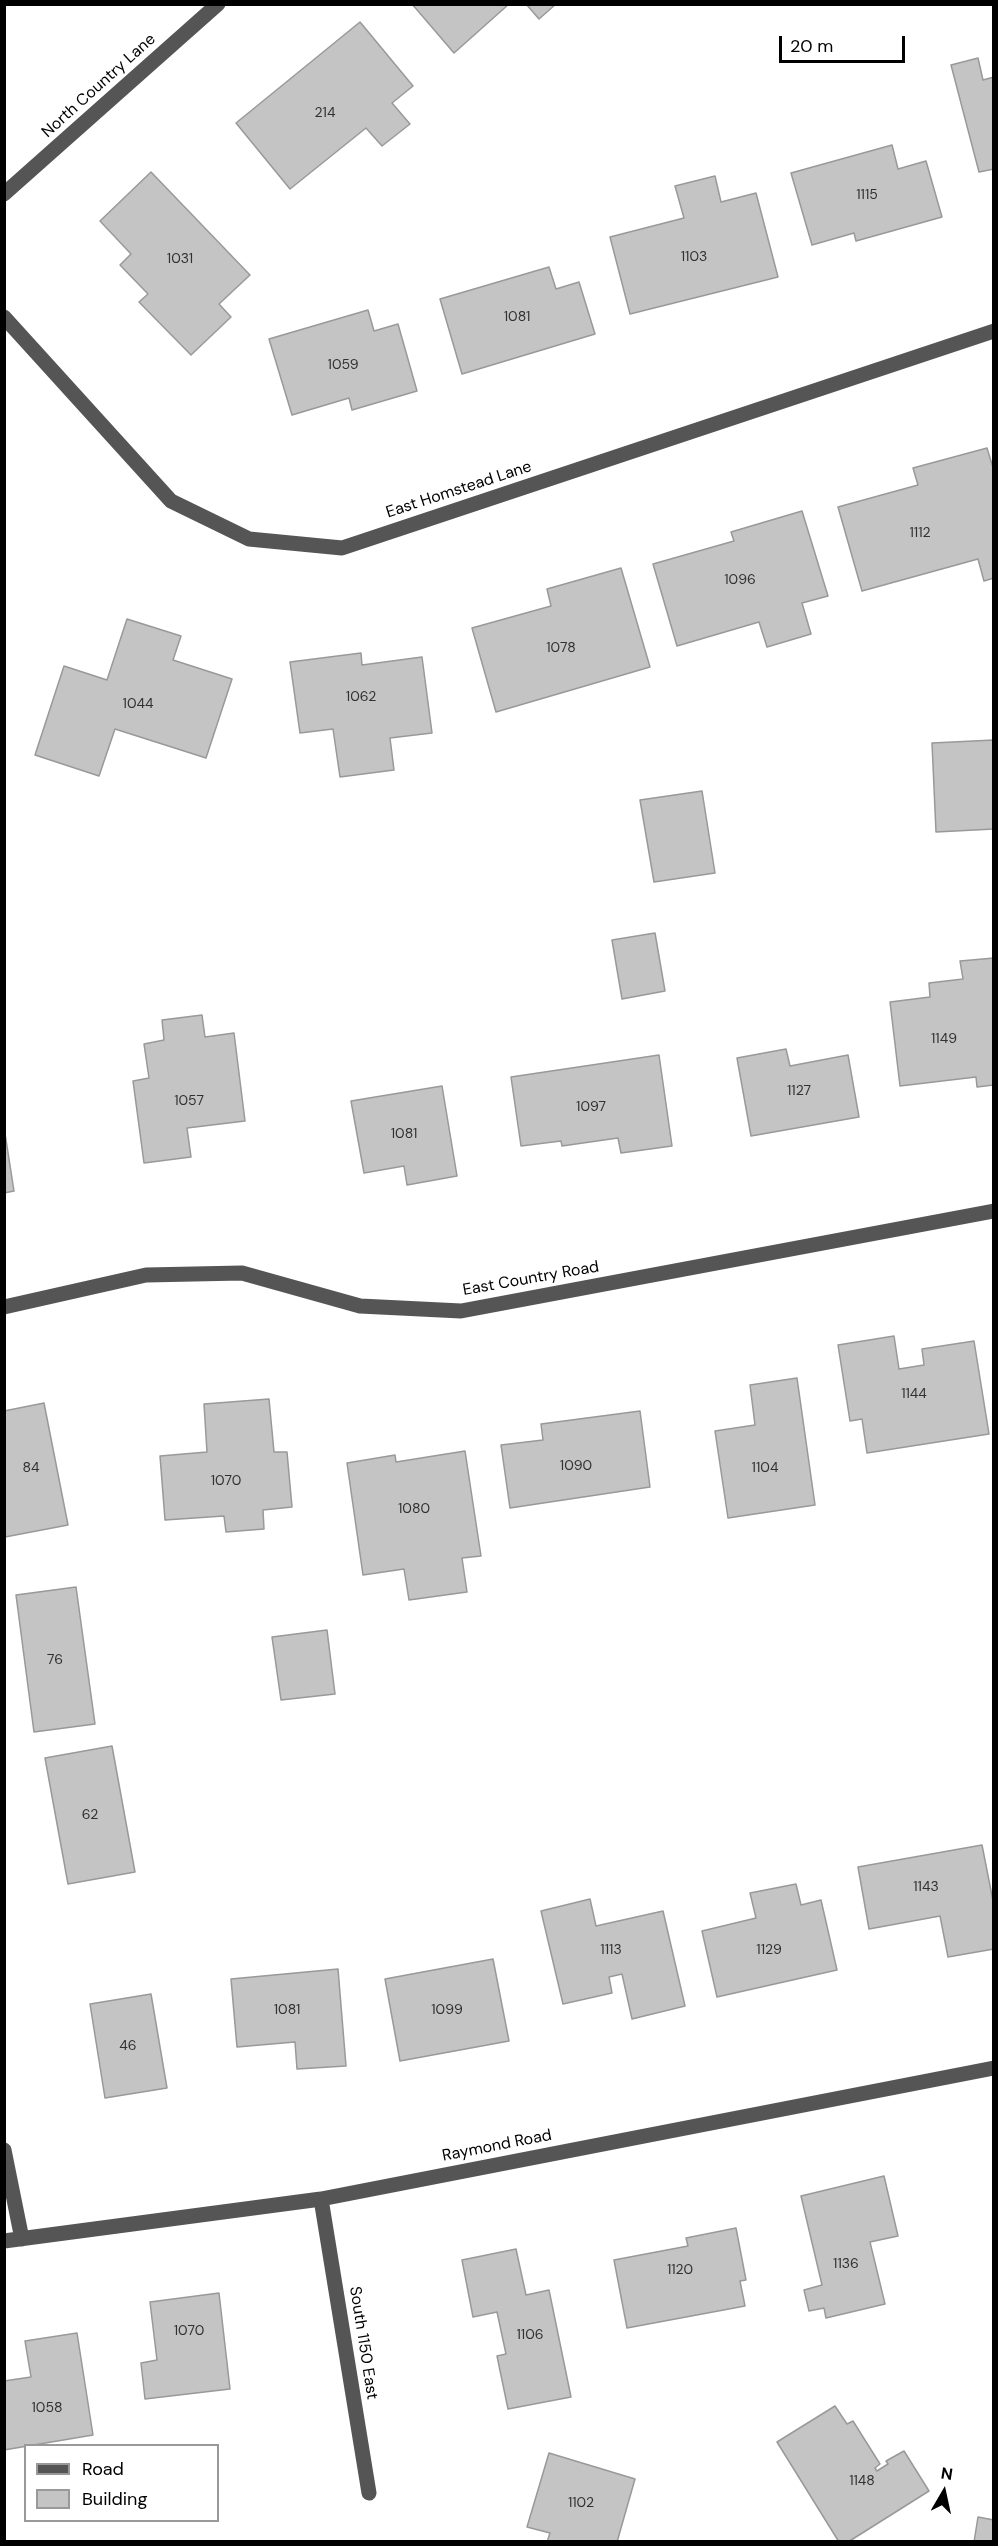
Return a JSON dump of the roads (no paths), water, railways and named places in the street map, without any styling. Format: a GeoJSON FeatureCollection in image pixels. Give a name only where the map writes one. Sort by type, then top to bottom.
{"type":"FeatureCollection","features":[{"type":"Feature","properties":{"kind":"street","name":"North Country Lane"},"geometry":{"type":"LineString","coordinates":[[4,195],[218,4]]}},
{"type":"Feature","properties":{"kind":"street","name":"East Homstead Lane"},"geometry":{"type":"LineString","coordinates":[[4,317],[171,501],[249,539],[342,548],[993,331]]}},
{"type":"Feature","properties":{"kind":"street","name":"East Country Road"},"geometry":{"type":"LineString","coordinates":[[4,1307],[146,1275],[242,1274],[360,1306],[461,1311],[993,1211]]}},
{"type":"Feature","properties":{"kind":"street","name":"Raymond Road"},"geometry":{"type":"LineString","coordinates":[[4,2241],[321,2199],[993,2068]]}},
{"type":"Feature","properties":{"kind":"street"},"geometry":{"type":"LineString","coordinates":[[4,2150],[22,2239]]}},
{"type":"Feature","properties":{"kind":"street","name":"South 1150 East"},"geometry":{"type":"LineString","coordinates":[[321,2199],[369,2493]]}}]}
